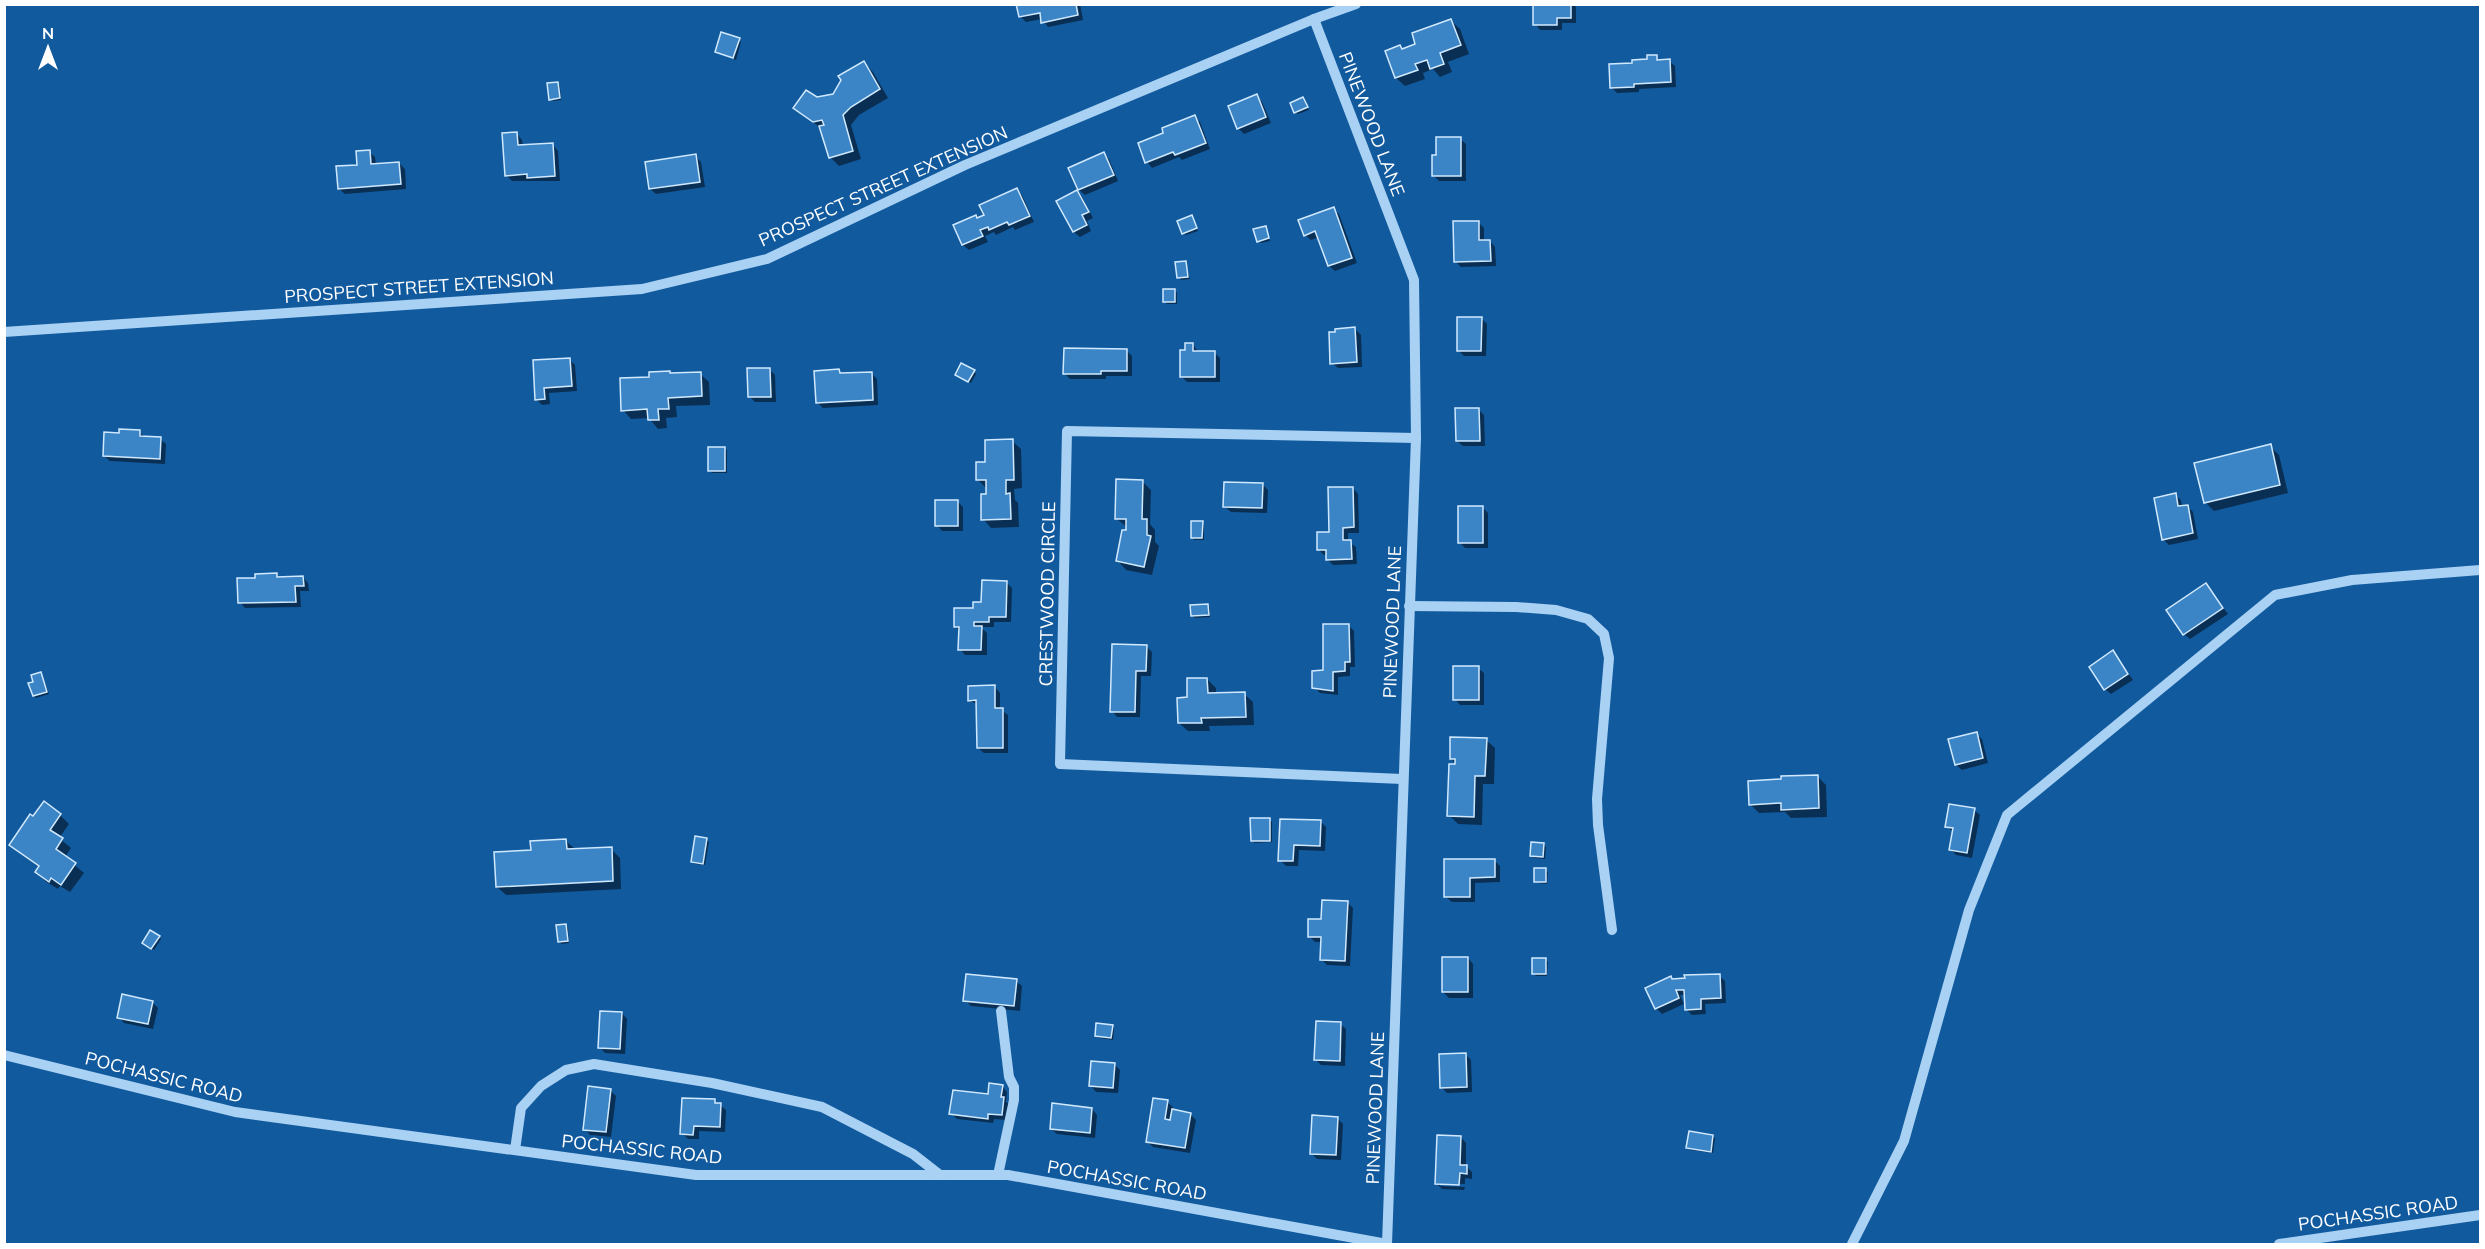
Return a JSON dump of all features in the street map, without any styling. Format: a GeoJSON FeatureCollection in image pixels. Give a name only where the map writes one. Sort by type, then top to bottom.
{"type":"FeatureCollection","features":[{"type":"Feature","properties":{"kind":"street","name":"PROSPECT STREET EXTENSION"},"geometry":{"type":"LineString","coordinates":[[4,332],[642,289],[767,259],[965,165],[1314,19],[1356,4]]}},
{"type":"Feature","properties":{"kind":"street","name":"PINEWOOD LANE"},"geometry":{"type":"LineString","coordinates":[[1314,19],[1414,280],[1416,438],[1387,1244]]}},
{"type":"Feature","properties":{"kind":"street","name":"CRESTWOOD CIRCLE"},"geometry":{"type":"LineString","coordinates":[[1402,779],[1060,764],[1067,431],[1416,438]]}},
{"type":"Feature","properties":{"kind":"street"},"geometry":{"type":"LineString","coordinates":[[1852,1245],[1904,1141],[1969,910],[2007,815],[2275,595],[2352,580],[2481,570]]}},
{"type":"Feature","properties":{"kind":"street"},"geometry":{"type":"LineString","coordinates":[[1409,606],[1516,607],[1556,610],[1588,619],[1604,634],[1609,658],[1598,825],[1612,930]]}},
{"type":"Feature","properties":{"kind":"street"},"geometry":{"type":"LineString","coordinates":[[998,1175],[1014,1087],[1009,1077],[1001,1011]]}},
{"type":"Feature","properties":{"kind":"street","name":"POCHASSIC ROAD"},"geometry":{"type":"LineString","coordinates":[[4,1055],[235,1112],[696,1175],[998,1175],[1387,1244]]}},
{"type":"Feature","properties":{"kind":"street"},"geometry":{"type":"LineString","coordinates":[[515,1150],[521,1108],[541,1086],[566,1070],[594,1064],[712,1083],[822,1107],[913,1154],[940,1175]]}},
{"type":"Feature","properties":{"kind":"street","name":"POCHASSIC ROAD"},"geometry":{"type":"LineString","coordinates":[[2279,1245],[2481,1215]]}},
{"type":"Feature","properties":{"kind":"building"},"geometry":{"type":"Polygon","coordinates":[[[1016,4],[1076,4],[1078,15],[1041,23],[1040,13],[1019,17],[1016,4]]]}},
{"type":"Feature","properties":{"kind":"building"},"geometry":{"type":"Polygon","coordinates":[[[1533,4],[1571,4],[1571,18],[1557,18],[1557,25],[1533,25],[1533,4]]]}},
{"type":"Feature","properties":{"kind":"building"},"geometry":{"type":"Polygon","coordinates":[[[1451,19],[1461,45],[1440,53],[1444,64],[1430,69],[1427,60],[1415,64],[1418,70],[1395,78],[1385,51],[1400,45],[1402,49],[1415,44],[1412,33],[1451,19]]]}},
{"type":"Feature","properties":{"kind":"building"},"geometry":{"type":"Polygon","coordinates":[[[721,32],[740,38],[733,58],[715,52],[721,32]]]}},
{"type":"Feature","properties":{"kind":"building"},"geometry":{"type":"Polygon","coordinates":[[[1647,55],[1657,55],[1657,60],[1670,59],[1671,82],[1610,88],[1609,64],[1632,63],[1632,60],[1647,59],[1647,55]]]}},
{"type":"Feature","properties":{"kind":"building"},"geometry":{"type":"Polygon","coordinates":[[[864,61],[880,89],[851,107],[843,115],[853,151],[829,158],[819,126],[824,125],[822,120],[813,122],[793,108],[806,90],[817,97],[833,94],[841,80],[838,76],[864,61]]]}},
{"type":"Feature","properties":{"kind":"building"},"geometry":{"type":"Polygon","coordinates":[[[558,82],[560,98],[549,100],[547,83],[558,82]]]}},
{"type":"Feature","properties":{"kind":"building"},"geometry":{"type":"Polygon","coordinates":[[[1257,94],[1266,117],[1237,129],[1228,106],[1257,94]]]}},
{"type":"Feature","properties":{"kind":"building"},"geometry":{"type":"Polygon","coordinates":[[[1303,97],[1308,107],[1294,113],[1290,103],[1303,97]]]}},
{"type":"Feature","properties":{"kind":"building"},"geometry":{"type":"Polygon","coordinates":[[[1195,115],[1206,143],[1145,163],[1138,143],[1163,133],[1162,128],[1195,115]]]}},
{"type":"Feature","properties":{"kind":"building"},"geometry":{"type":"Polygon","coordinates":[[[517,132],[518,145],[553,143],[555,176],[527,178],[527,174],[505,176],[502,133],[517,132]]]}},
{"type":"Feature","properties":{"kind":"building"},"geometry":{"type":"Polygon","coordinates":[[[1436,137],[1461,137],[1461,176],[1432,176],[1432,155],[1436,155],[1436,137]]]}},
{"type":"Feature","properties":{"kind":"building"},"geometry":{"type":"Polygon","coordinates":[[[370,150],[371,164],[399,162],[401,184],[338,189],[336,166],[357,165],[356,151],[370,150]]]}},
{"type":"Feature","properties":{"kind":"building"},"geometry":{"type":"Polygon","coordinates":[[[1104,152],[1114,175],[1078,190],[1068,168],[1104,152]]]}},
{"type":"Feature","properties":{"kind":"building"},"geometry":{"type":"Polygon","coordinates":[[[696,154],[700,182],[649,189],[645,162],[696,154]]]}},
{"type":"Feature","properties":{"kind":"building"},"geometry":{"type":"Polygon","coordinates":[[[1017,188],[1030,216],[1009,225],[1007,222],[989,230],[988,227],[980,230],[983,236],[962,245],[953,225],[976,215],[977,218],[984,215],[979,205],[1017,188]]]}},
{"type":"Feature","properties":{"kind":"building"},"geometry":{"type":"Polygon","coordinates":[[[1077,190],[1089,212],[1082,215],[1087,225],[1073,232],[1056,201],[1077,190]]]}},
{"type":"Feature","properties":{"kind":"building"},"geometry":{"type":"Polygon","coordinates":[[[1334,207],[1352,258],[1328,266],[1315,231],[1304,236],[1298,220],[1334,207]]]}},
{"type":"Feature","properties":{"kind":"building"},"geometry":{"type":"Polygon","coordinates":[[[1192,215],[1197,228],[1182,234],[1177,221],[1192,215]]]}},
{"type":"Feature","properties":{"kind":"building"},"geometry":{"type":"Polygon","coordinates":[[[1453,221],[1479,221],[1479,240],[1490,240],[1491,261],[1454,262],[1453,221]]]}},
{"type":"Feature","properties":{"kind":"building"},"geometry":{"type":"Polygon","coordinates":[[[1266,226],[1269,238],[1257,242],[1253,229],[1266,226]]]}},
{"type":"Feature","properties":{"kind":"building"},"geometry":{"type":"Polygon","coordinates":[[[1186,261],[1188,277],[1177,278],[1175,262],[1186,261]]]}},
{"type":"Feature","properties":{"kind":"building"},"geometry":{"type":"Polygon","coordinates":[[[1163,289],[1175,289],[1175,302],[1163,302],[1163,289]]]}},
{"type":"Feature","properties":{"kind":"building"},"geometry":{"type":"Polygon","coordinates":[[[1457,317],[1482,317],[1481,351],[1457,351],[1457,317]]]}},
{"type":"Feature","properties":{"kind":"building"},"geometry":{"type":"Polygon","coordinates":[[[1355,327],[1357,362],[1330,364],[1329,332],[1335,332],[1335,329],[1355,327]]]}},
{"type":"Feature","properties":{"kind":"building"},"geometry":{"type":"Polygon","coordinates":[[[1185,343],[1193,343],[1193,351],[1215,351],[1215,377],[1180,377],[1180,350],[1185,350],[1185,343]]]}},
{"type":"Feature","properties":{"kind":"building"},"geometry":{"type":"Polygon","coordinates":[[[1064,348],[1127,349],[1127,371],[1063,374],[1064,348]]]}},
{"type":"Feature","properties":{"kind":"building"},"geometry":{"type":"Polygon","coordinates":[[[570,358],[572,386],[544,388],[545,399],[535,400],[533,360],[570,358]]]}},
{"type":"Feature","properties":{"kind":"building"},"geometry":{"type":"Polygon","coordinates":[[[961,363],[975,370],[968,382],[955,375],[961,363]]]}},
{"type":"Feature","properties":{"kind":"building"},"geometry":{"type":"Polygon","coordinates":[[[747,368],[770,368],[771,397],[748,397],[747,368]]]}},
{"type":"Feature","properties":{"kind":"building"},"geometry":{"type":"Polygon","coordinates":[[[839,369],[840,373],[872,372],[873,400],[816,403],[814,371],[839,369]]]}},
{"type":"Feature","properties":{"kind":"building"},"geometry":{"type":"Polygon","coordinates":[[[670,371],[670,373],[701,372],[702,396],[668,398],[669,409],[658,409],[659,420],[648,420],[647,409],[621,411],[620,378],[649,377],[649,372],[670,371]]]}},
{"type":"Feature","properties":{"kind":"building"},"geometry":{"type":"Polygon","coordinates":[[[1455,408],[1479,408],[1480,441],[1456,441],[1455,408]]]}},
{"type":"Feature","properties":{"kind":"building"},"geometry":{"type":"Polygon","coordinates":[[[119,429],[140,430],[140,436],[161,437],[160,459],[103,456],[104,432],[119,433],[119,429]]]}},
{"type":"Feature","properties":{"kind":"building"},"geometry":{"type":"Polygon","coordinates":[[[1013,439],[1014,480],[1006,480],[1006,494],[1010,493],[1011,519],[981,520],[981,494],[986,494],[986,480],[976,480],[976,462],[985,462],[985,440],[1013,439]]]}},
{"type":"Feature","properties":{"kind":"building"},"geometry":{"type":"Polygon","coordinates":[[[2271,444],[2280,485],[2204,503],[2194,463],[2271,444]]]}},
{"type":"Feature","properties":{"kind":"building"},"geometry":{"type":"Polygon","coordinates":[[[708,447],[725,447],[725,471],[708,471],[708,447]]]}},
{"type":"Feature","properties":{"kind":"building"},"geometry":{"type":"Polygon","coordinates":[[[1116,479],[1143,480],[1142,519],[1147,519],[1147,535],[1151,536],[1144,567],[1116,561],[1122,530],[1126,530],[1126,519],[1115,519],[1116,479]]]}},
{"type":"Feature","properties":{"kind":"building"},"geometry":{"type":"Polygon","coordinates":[[[1224,482],[1263,483],[1262,508],[1223,507],[1224,482]]]}},
{"type":"Feature","properties":{"kind":"building"},"geometry":{"type":"Polygon","coordinates":[[[1328,487],[1353,487],[1354,527],[1343,528],[1343,540],[1351,540],[1352,559],[1326,560],[1326,550],[1317,550],[1317,532],[1329,532],[1328,487]]]}},
{"type":"Feature","properties":{"kind":"building"},"geometry":{"type":"Polygon","coordinates":[[[2176,493],[2178,506],[2188,505],[2193,533],[2162,540],[2154,498],[2176,493]]]}},
{"type":"Feature","properties":{"kind":"building"},"geometry":{"type":"Polygon","coordinates":[[[935,500],[958,500],[958,526],[935,526],[935,500]]]}},
{"type":"Feature","properties":{"kind":"building"},"geometry":{"type":"Polygon","coordinates":[[[1458,506],[1483,506],[1483,543],[1458,543],[1458,506]]]}},
{"type":"Feature","properties":{"kind":"building"},"geometry":{"type":"Polygon","coordinates":[[[1191,521],[1203,521],[1202,538],[1191,538],[1191,521]]]}},
{"type":"Feature","properties":{"kind":"building"},"geometry":{"type":"Polygon","coordinates":[[[277,573],[277,577],[303,576],[304,586],[295,586],[296,602],[238,603],[237,578],[255,578],[255,574],[277,573]]]}},
{"type":"Feature","properties":{"kind":"building"},"geometry":{"type":"Polygon","coordinates":[[[982,580],[1007,581],[1006,617],[989,617],[989,622],[974,622],[974,626],[982,626],[981,650],[958,650],[959,627],[954,627],[954,608],[973,608],[973,602],[981,602],[982,580]]]}},
{"type":"Feature","properties":{"kind":"building"},"geometry":{"type":"Polygon","coordinates":[[[2206,583],[2223,608],[2183,635],[2166,610],[2206,583]]]}},
{"type":"Feature","properties":{"kind":"building"},"geometry":{"type":"Polygon","coordinates":[[[1208,604],[1209,615],[1191,616],[1190,605],[1208,604]]]}},
{"type":"Feature","properties":{"kind":"building"},"geometry":{"type":"Polygon","coordinates":[[[1323,624],[1349,624],[1350,662],[1345,662],[1345,671],[1333,672],[1333,691],[1312,688],[1312,671],[1323,670],[1323,624]]]}},
{"type":"Feature","properties":{"kind":"building"},"geometry":{"type":"Polygon","coordinates":[[[1112,644],[1147,645],[1146,671],[1136,671],[1135,712],[1110,712],[1112,644]]]}},
{"type":"Feature","properties":{"kind":"building"},"geometry":{"type":"Polygon","coordinates":[[[2113,650],[2128,674],[2104,690],[2089,667],[2113,650]]]}},
{"type":"Feature","properties":{"kind":"building"},"geometry":{"type":"Polygon","coordinates":[[[1453,666],[1479,666],[1479,700],[1453,700],[1453,666]]]}},
{"type":"Feature","properties":{"kind":"building"},"geometry":{"type":"Polygon","coordinates":[[[41,672],[47,692],[33,696],[28,683],[33,682],[31,675],[41,672]]]}},
{"type":"Feature","properties":{"kind":"building"},"geometry":{"type":"Polygon","coordinates":[[[1187,678],[1207,678],[1208,693],[1245,692],[1246,717],[1201,718],[1202,723],[1178,723],[1177,698],[1187,697],[1187,678]]]}},
{"type":"Feature","properties":{"kind":"building"},"geometry":{"type":"Polygon","coordinates":[[[995,685],[995,708],[1003,708],[1003,748],[977,748],[976,700],[968,701],[968,686],[995,685]]]}},
{"type":"Feature","properties":{"kind":"building"},"geometry":{"type":"Polygon","coordinates":[[[1977,732],[1983,758],[1955,765],[1948,739],[1977,732]]]}},
{"type":"Feature","properties":{"kind":"building"},"geometry":{"type":"Polygon","coordinates":[[[1450,737],[1487,738],[1485,776],[1475,776],[1474,817],[1447,816],[1449,764],[1455,764],[1455,759],[1450,759],[1450,737]]]}},
{"type":"Feature","properties":{"kind":"building"},"geometry":{"type":"Polygon","coordinates":[[[1818,775],[1819,808],[1781,810],[1781,803],[1749,805],[1748,781],[1781,779],[1781,776],[1818,775]]]}},
{"type":"Feature","properties":{"kind":"building"},"geometry":{"type":"Polygon","coordinates":[[[44,801],[61,814],[50,830],[63,838],[56,849],[76,863],[61,885],[51,878],[49,882],[35,872],[39,866],[9,845],[30,814],[33,816],[44,801]]]}},
{"type":"Feature","properties":{"kind":"building"},"geometry":{"type":"Polygon","coordinates":[[[1949,804],[1975,808],[1967,853],[1949,850],[1953,828],[1945,827],[1949,804]]]}},
{"type":"Feature","properties":{"kind":"building"},"geometry":{"type":"Polygon","coordinates":[[[1250,818],[1270,818],[1270,841],[1251,841],[1250,818]]]}},
{"type":"Feature","properties":{"kind":"building"},"geometry":{"type":"Polygon","coordinates":[[[1280,819],[1321,820],[1320,846],[1294,845],[1293,861],[1278,861],[1280,819]]]}},
{"type":"Feature","properties":{"kind":"building"},"geometry":{"type":"Polygon","coordinates":[[[695,836],[707,838],[703,864],[691,862],[695,836]]]}},
{"type":"Feature","properties":{"kind":"building"},"geometry":{"type":"Polygon","coordinates":[[[566,839],[567,849],[612,847],[613,881],[496,887],[494,852],[531,850],[530,841],[566,839]]]}},
{"type":"Feature","properties":{"kind":"building"},"geometry":{"type":"Polygon","coordinates":[[[1531,842],[1544,843],[1543,857],[1530,856],[1531,842]]]}},
{"type":"Feature","properties":{"kind":"building"},"geometry":{"type":"Polygon","coordinates":[[[1444,859],[1495,859],[1495,877],[1470,878],[1470,897],[1444,897],[1444,859]]]}},
{"type":"Feature","properties":{"kind":"building"},"geometry":{"type":"Polygon","coordinates":[[[1534,868],[1546,868],[1546,882],[1534,882],[1534,868]]]}},
{"type":"Feature","properties":{"kind":"building"},"geometry":{"type":"Polygon","coordinates":[[[1322,900],[1348,901],[1345,961],[1320,960],[1321,937],[1308,937],[1308,919],[1321,919],[1322,900]]]}},
{"type":"Feature","properties":{"kind":"building"},"geometry":{"type":"Polygon","coordinates":[[[566,924],[568,941],[558,942],[556,925],[566,924]]]}},
{"type":"Feature","properties":{"kind":"building"},"geometry":{"type":"Polygon","coordinates":[[[150,930],[160,936],[151,949],[142,943],[150,930]]]}},
{"type":"Feature","properties":{"kind":"building"},"geometry":{"type":"Polygon","coordinates":[[[1442,957],[1468,957],[1468,992],[1442,992],[1442,957]]]}},
{"type":"Feature","properties":{"kind":"building"},"geometry":{"type":"Polygon","coordinates":[[[1532,958],[1546,958],[1546,974],[1532,974],[1532,958]]]}},
{"type":"Feature","properties":{"kind":"building"},"geometry":{"type":"Polygon","coordinates":[[[966,974],[1017,979],[1014,1006],[963,1001],[966,974]]]}},
{"type":"Feature","properties":{"kind":"building"},"geometry":{"type":"Polygon","coordinates":[[[1720,974],[1721,998],[1701,999],[1701,1009],[1685,1010],[1684,990],[1676,990],[1679,998],[1655,1009],[1645,988],[1671,976],[1672,979],[1685,978],[1684,975],[1720,974]]]}},
{"type":"Feature","properties":{"kind":"building"},"geometry":{"type":"Polygon","coordinates":[[[122,994],[153,1001],[148,1024],[117,1018],[122,994]]]}},
{"type":"Feature","properties":{"kind":"building"},"geometry":{"type":"Polygon","coordinates":[[[600,1011],[622,1012],[620,1049],[598,1048],[600,1011]]]}},
{"type":"Feature","properties":{"kind":"building"},"geometry":{"type":"Polygon","coordinates":[[[1316,1021],[1341,1022],[1340,1061],[1314,1060],[1316,1021]]]}},
{"type":"Feature","properties":{"kind":"building"},"geometry":{"type":"Polygon","coordinates":[[[1096,1023],[1113,1025],[1111,1038],[1095,1036],[1096,1023]]]}},
{"type":"Feature","properties":{"kind":"building"},"geometry":{"type":"Polygon","coordinates":[[[1466,1053],[1467,1087],[1440,1088],[1439,1054],[1466,1053]]]}},
{"type":"Feature","properties":{"kind":"building"},"geometry":{"type":"Polygon","coordinates":[[[1091,1061],[1115,1063],[1113,1088],[1089,1086],[1091,1061]]]}},
{"type":"Feature","properties":{"kind":"building"},"geometry":{"type":"Polygon","coordinates":[[[989,1083],[1003,1085],[1002,1115],[988,1114],[988,1119],[949,1114],[953,1090],[988,1094],[989,1083]]]}},
{"type":"Feature","properties":{"kind":"building"},"geometry":{"type":"Polygon","coordinates":[[[588,1086],[611,1089],[606,1132],[583,1130],[588,1086]]]}},
{"type":"Feature","properties":{"kind":"building"},"geometry":{"type":"Polygon","coordinates":[[[682,1098],[715,1099],[715,1103],[721,1103],[720,1127],[694,1126],[693,1135],[680,1134],[682,1098]]]}},
{"type":"Feature","properties":{"kind":"building"},"geometry":{"type":"Polygon","coordinates":[[[1153,1098],[1168,1100],[1165,1119],[1170,1120],[1172,1109],[1191,1113],[1185,1148],[1146,1142],[1153,1098]]]}},
{"type":"Feature","properties":{"kind":"building"},"geometry":{"type":"Polygon","coordinates":[[[1052,1103],[1092,1108],[1090,1133],[1050,1129],[1052,1103]]]}},
{"type":"Feature","properties":{"kind":"building"},"geometry":{"type":"Polygon","coordinates":[[[1312,1115],[1338,1117],[1336,1155],[1310,1154],[1312,1115]]]}},
{"type":"Feature","properties":{"kind":"building"},"geometry":{"type":"Polygon","coordinates":[[[1689,1131],[1713,1135],[1711,1152],[1686,1148],[1689,1131]]]}},
{"type":"Feature","properties":{"kind":"building"},"geometry":{"type":"Polygon","coordinates":[[[1437,1135],[1461,1136],[1460,1165],[1467,1165],[1467,1174],[1460,1173],[1459,1185],[1435,1184],[1437,1135]]]}}]}
